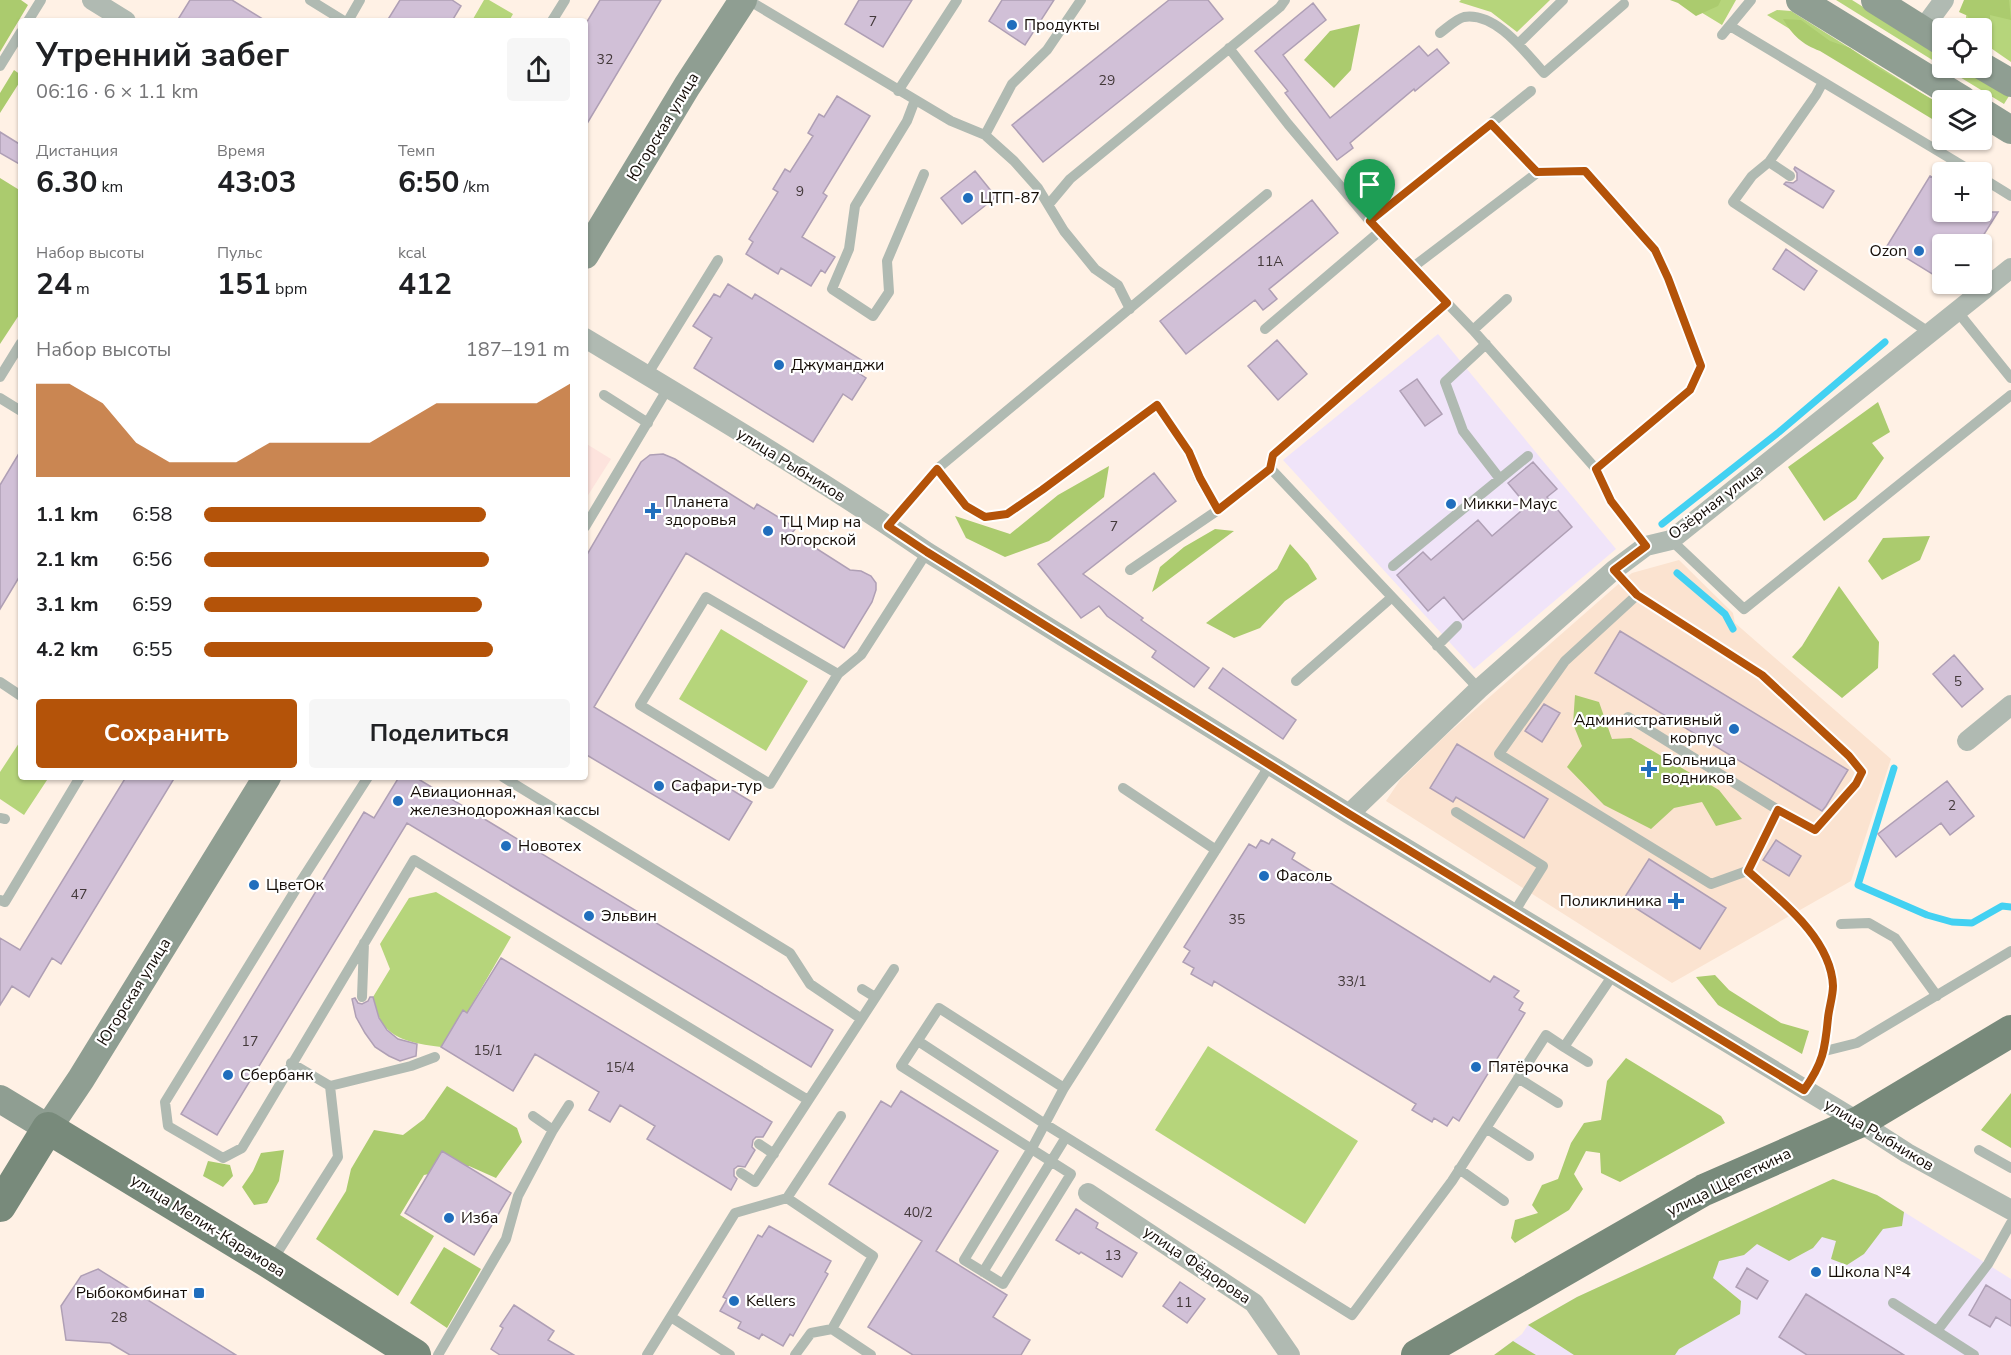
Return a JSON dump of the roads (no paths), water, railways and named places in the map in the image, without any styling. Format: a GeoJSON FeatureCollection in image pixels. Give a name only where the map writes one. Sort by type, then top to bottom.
{"type":"FeatureCollection","features":[{"type":"Feature","properties":{"kind":"main road","name":"Югорская улица"},"geometry":{"type":"LineString","coordinates":[[588,250],[681,96],[743,0]]}},
{"type":"Feature","properties":{"kind":"main road"},"geometry":{"type":"LineString","coordinates":[[1800,0],[1947,90]]}},
{"type":"Feature","properties":{"kind":"main road"},"geometry":{"type":"LineString","coordinates":[[1875,0],[1932,36]]}},
{"type":"Feature","properties":{"kind":"main road"},"geometry":{"type":"LineString","coordinates":[[1992,72],[2011,83]]}},
{"type":"Feature","properties":{"kind":"main road"},"geometry":{"type":"LineString","coordinates":[[1992,118],[2011,130]]}},
{"type":"Feature","properties":{"kind":"main road","name":"Югорская улица"},"geometry":{"type":"LineString","coordinates":[[0,1206],[265,780]]}},
{"type":"Feature","properties":{"kind":"main road","name":"улица Щепеткина"},"geometry":{"type":"LineString","coordinates":[[1418,1355],[1704,1190],[1859,1122],[2011,1030]]}},
{"type":"Feature","properties":{"kind":"main road","name":"улица Мелик-Карамова"},"geometry":{"type":"LineString","coordinates":[[0,1099],[270,1263],[415,1355]]}},
{"type":"Feature","properties":{"kind":"street"},"geometry":{"type":"LineString","coordinates":[[92,0],[121,18]]}},
{"type":"Feature","properties":{"kind":"street"},"geometry":{"type":"LineString","coordinates":[[1938,18],[1944,0]]}},
{"type":"Feature","properties":{"kind":"street","name":"Озёрная улица"},"geometry":{"type":"LineString","coordinates":[[1349,814],[1479,689],[1614,570],[1646,546],[1671,540],[2011,268]]}},
{"type":"Feature","properties":{"kind":"street","name":"улица Рыбников"},"geometry":{"type":"LineString","coordinates":[[588,340],[1349,814],[1859,1122],[1906,1154],[2011,1210]]}},
{"type":"Feature","properties":{"kind":"street"},"geometry":{"type":"LineString","coordinates":[[1967,741],[2011,705]]}},
{"type":"Feature","properties":{"kind":"street","name":"улица Фёдорова"},"geometry":{"type":"LineString","coordinates":[[1088,1193],[1254,1303],[1290,1355]]}},
{"type":"Feature","properties":{"kind":"lane"},"geometry":{"type":"LineString","coordinates":[[30,18],[41,0]]}},
{"type":"Feature","properties":{"kind":"lane"},"geometry":{"type":"LineString","coordinates":[[310,0],[341,18]]}},
{"type":"Feature","properties":{"kind":"lane"},"geometry":{"type":"LineString","coordinates":[[348,18],[360,0]]}},
{"type":"Feature","properties":{"kind":"lane"},"geometry":{"type":"LineString","coordinates":[[554,18],[565,0]]}},
{"type":"Feature","properties":{"kind":"lane"},"geometry":{"type":"LineString","coordinates":[[748,0],[898,91],[951,121],[985,135],[1014,161],[1038,188],[1064,231],[1095,268],[1118,285],[1130,309]]}},
{"type":"Feature","properties":{"kind":"lane"},"geometry":{"type":"LineString","coordinates":[[898,91],[957,0]]}},
{"type":"Feature","properties":{"kind":"lane"},"geometry":{"type":"LineString","coordinates":[[985,135],[1012,84],[1047,50],[1081,0]]}},
{"type":"Feature","properties":{"kind":"lane"},"geometry":{"type":"LineString","coordinates":[[1049,204],[1070,179],[1280,7],[1285,0]]}},
{"type":"Feature","properties":{"kind":"lane"},"geometry":{"type":"LineString","coordinates":[[1518,44],[1563,0]]}},
{"type":"Feature","properties":{"kind":"lane"},"geometry":{"type":"LineString","coordinates":[[1722,36],[1751,0]]}},
{"type":"Feature","properties":{"kind":"lane"},"geometry":{"type":"LineString","coordinates":[[1440,33],[1462,17],[1478,18],[1493,23],[1518,44],[1544,73],[1624,4]]}},
{"type":"Feature","properties":{"kind":"lane"},"geometry":{"type":"LineString","coordinates":[[1730,26],[1955,162]]}},
{"type":"Feature","properties":{"kind":"lane"},"geometry":{"type":"LineString","coordinates":[[0,66],[18,37]]}},
{"type":"Feature","properties":{"kind":"lane"},"geometry":{"type":"LineString","coordinates":[[1229,48],[1288,124],[1379,232],[1486,344],[1596,469],[1611,501],[1646,546]]}},
{"type":"Feature","properties":{"kind":"lane"},"geometry":{"type":"LineString","coordinates":[[1823,82],[1769,162],[1752,176],[1733,202],[1930,333]]}},
{"type":"Feature","properties":{"kind":"lane"},"geometry":{"type":"LineString","coordinates":[[1370,221],[1531,91]]}},
{"type":"Feature","properties":{"kind":"lane"},"geometry":{"type":"LineString","coordinates":[[915,100],[907,121],[855,206],[849,249],[832,289],[873,316],[889,292],[887,261],[924,174]]}},
{"type":"Feature","properties":{"kind":"lane"},"geometry":{"type":"LineString","coordinates":[[1491,124],[1537,172]]}},
{"type":"Feature","properties":{"kind":"lane"},"geometry":{"type":"LineString","coordinates":[[1769,162],[1790,176]]}},
{"type":"Feature","properties":{"kind":"lane"},"geometry":{"type":"LineString","coordinates":[[1413,267],[1537,172],[1585,171],[1655,250],[1701,366],[1690,390],[1596,469]]}},
{"type":"Feature","properties":{"kind":"lane"},"geometry":{"type":"LineString","coordinates":[[1992,184],[2011,196]]}},
{"type":"Feature","properties":{"kind":"lane"},"geometry":{"type":"LineString","coordinates":[[888,526],[937,469],[1267,194]]}},
{"type":"Feature","properties":{"kind":"lane"},"geometry":{"type":"LineString","coordinates":[[1265,329],[1379,232]]}},
{"type":"Feature","properties":{"kind":"lane"},"geometry":{"type":"LineString","coordinates":[[647,375],[718,260]]}},
{"type":"Feature","properties":{"kind":"lane"},"geometry":{"type":"LineString","coordinates":[[1473,330],[1508,299]]}},
{"type":"Feature","properties":{"kind":"lane"},"geometry":{"type":"LineString","coordinates":[[1130,570],[1218,510],[1270,469],[1273,455],[1447,303]]}},
{"type":"Feature","properties":{"kind":"lane"},"geometry":{"type":"LineString","coordinates":[[1957,311],[2011,378]]}},
{"type":"Feature","properties":{"kind":"lane"},"geometry":{"type":"LineString","coordinates":[[1486,344],[1445,382],[1463,431],[1500,479]]}},
{"type":"Feature","properties":{"kind":"lane"},"geometry":{"type":"LineString","coordinates":[[0,377],[18,349]]}},
{"type":"Feature","properties":{"kind":"lane"},"geometry":{"type":"LineString","coordinates":[[588,522],[668,388]]}},
{"type":"Feature","properties":{"kind":"lane"},"geometry":{"type":"LineString","coordinates":[[604,395],[648,423]]}},
{"type":"Feature","properties":{"kind":"lane"},"geometry":{"type":"LineString","coordinates":[[1671,540],[1744,609],[2011,395]]}},
{"type":"Feature","properties":{"kind":"lane"},"geometry":{"type":"LineString","coordinates":[[0,398],[18,409]]}},
{"type":"Feature","properties":{"kind":"lane"},"geometry":{"type":"LineString","coordinates":[[937,469],[966,506],[985,517],[1007,514],[1157,405],[1189,452],[1218,510]]}},
{"type":"Feature","properties":{"kind":"lane"},"geometry":{"type":"LineString","coordinates":[[1393,567],[1528,456]]}},
{"type":"Feature","properties":{"kind":"lane"},"geometry":{"type":"LineString","coordinates":[[1270,469],[1479,689]]}},
{"type":"Feature","properties":{"kind":"lane"},"geometry":{"type":"LineString","coordinates":[[838,674],[706,597],[640,705],[770,784],[838,674],[861,655],[927,552]]}},
{"type":"Feature","properties":{"kind":"lane"},"geometry":{"type":"LineString","coordinates":[[1614,570],[1637,595],[1762,675],[1849,756],[1862,772],[1856,784],[1815,830],[1778,810],[1628,717]]}},
{"type":"Feature","properties":{"kind":"lane"},"geometry":{"type":"LineString","coordinates":[[1637,595],[1565,661],[1500,754],[1711,884],[1748,871],[1778,810]]}},
{"type":"Feature","properties":{"kind":"lane"},"geometry":{"type":"LineString","coordinates":[[1296,681],[1391,598]]}},
{"type":"Feature","properties":{"kind":"lane"},"geometry":{"type":"LineString","coordinates":[[1437,645],[1456,626]]}},
{"type":"Feature","properties":{"kind":"lane"},"geometry":{"type":"LineString","coordinates":[[0,682],[18,694]]}},
{"type":"Feature","properties":{"kind":"lane"},"geometry":{"type":"LineString","coordinates":[[1064,1088],[939,1008],[901,1066],[1031,1150],[1071,1174],[1003,1284],[964,1260],[1031,1150],[1064,1088],[1270,765]]}},
{"type":"Feature","properties":{"kind":"lane"},"geometry":{"type":"LineString","coordinates":[[0,900],[5,903],[78,780]]}},
{"type":"Feature","properties":{"kind":"lane"},"geometry":{"type":"LineString","coordinates":[[366,780],[165,1102],[168,1126],[223,1158],[242,1148],[414,860],[808,1100]]}},
{"type":"Feature","properties":{"kind":"lane"},"geometry":{"type":"LineString","coordinates":[[507,780],[790,954],[810,984],[860,1018]]}},
{"type":"Feature","properties":{"kind":"lane"},"geometry":{"type":"LineString","coordinates":[[1123,788],[1216,850]]}},
{"type":"Feature","properties":{"kind":"lane"},"geometry":{"type":"LineString","coordinates":[[1456,813],[1543,866],[1513,914]]}},
{"type":"Feature","properties":{"kind":"lane"},"geometry":{"type":"LineString","coordinates":[[1748,871],[1796,914],[1826,956],[1833,986],[1825,1051],[1814,1077],[1804,1090]]}},
{"type":"Feature","properties":{"kind":"lane"},"geometry":{"type":"LineString","coordinates":[[1841,924],[1869,923],[1895,938],[1937,996]]}},
{"type":"Feature","properties":{"kind":"lane"},"geometry":{"type":"LineString","coordinates":[[363,997],[364,943]]}},
{"type":"Feature","properties":{"kind":"lane"},"geometry":{"type":"LineString","coordinates":[[1825,1051],[1857,1043],[2011,951]]}},
{"type":"Feature","properties":{"kind":"lane"},"geometry":{"type":"LineString","coordinates":[[741,1173],[755,1182],[894,969]]}},
{"type":"Feature","properties":{"kind":"lane"},"geometry":{"type":"LineString","coordinates":[[1564,1047],[1613,975]]}},
{"type":"Feature","properties":{"kind":"lane"},"geometry":{"type":"LineString","coordinates":[[862,989],[874,997]]}},
{"type":"Feature","properties":{"kind":"lane"},"geometry":{"type":"LineString","coordinates":[[918,1041],[1045,1124],[1352,1315],[1459,1169],[1546,1035],[1588,1062]]}},
{"type":"Feature","properties":{"kind":"lane"},"geometry":{"type":"LineString","coordinates":[[291,1063],[330,1086],[411,1066],[435,1057]]}},
{"type":"Feature","properties":{"kind":"lane"},"geometry":{"type":"LineString","coordinates":[[1518,1078],[1558,1103]]}},
{"type":"Feature","properties":{"kind":"lane"},"geometry":{"type":"LineString","coordinates":[[270,1263],[338,1157],[330,1086]]}},
{"type":"Feature","properties":{"kind":"lane"},"geometry":{"type":"LineString","coordinates":[[438,1355],[506,1239],[518,1196],[569,1105]]}},
{"type":"Feature","properties":{"kind":"lane"},"geometry":{"type":"LineString","coordinates":[[533,1116],[553,1130]]}},
{"type":"Feature","properties":{"kind":"lane"},"geometry":{"type":"LineString","coordinates":[[653,1353],[670,1317],[735,1213],[787,1198],[841,1116]]}},
{"type":"Feature","properties":{"kind":"lane"},"geometry":{"type":"LineString","coordinates":[[1486,1128],[1529,1156]]}},
{"type":"Feature","properties":{"kind":"lane"},"geometry":{"type":"LineString","coordinates":[[983,1272],[1066,1137]]}},
{"type":"Feature","properties":{"kind":"lane"},"geometry":{"type":"LineString","coordinates":[[759,1144],[774,1154]]}},
{"type":"Feature","properties":{"kind":"lane"},"geometry":{"type":"LineString","coordinates":[[1979,1150],[2011,1168]]}},
{"type":"Feature","properties":{"kind":"lane"},"geometry":{"type":"LineString","coordinates":[[1459,1169],[1504,1201]]}},
{"type":"Feature","properties":{"kind":"lane"},"geometry":{"type":"LineString","coordinates":[[787,1198],[873,1256],[832,1329]]}},
{"type":"Feature","properties":{"kind":"lane"},"geometry":{"type":"LineString","coordinates":[[1937,1331],[1988,1264],[2011,1223]]}},
{"type":"Feature","properties":{"kind":"lane"},"geometry":{"type":"LineString","coordinates":[[1893,1303],[1974,1355]]}},
{"type":"Feature","properties":{"kind":"lane"},"geometry":{"type":"LineString","coordinates":[[670,1317],[730,1355]]}},
{"type":"Feature","properties":{"kind":"lane"},"geometry":{"type":"LineString","coordinates":[[795,1355],[811,1333],[832,1329],[871,1355]]}},
{"type":"Feature","properties":{"kind":"waterway"},"geometry":{"type":"LineString","coordinates":[[1662,524],[1779,432],[1885,342]]}},
{"type":"Feature","properties":{"kind":"waterway"},"geometry":{"type":"LineString","coordinates":[[1677,573],[1725,614],[1733,629]]}},
{"type":"Feature","properties":{"kind":"waterway"},"geometry":{"type":"LineString","coordinates":[[1894,768],[1858,885],[1927,915],[1952,922],[1972,923],[2002,906],[2011,907]]}},
{"type":"Feature","properties":{"kind":"place","name":"Продукты"},"geometry":{"type":"Point","coordinates":[1012,25]}},
{"type":"Feature","properties":{"kind":"place","name":"ЦТП-87"},"geometry":{"type":"Point","coordinates":[968,198]}},
{"type":"Feature","properties":{"kind":"place","name":"Ozon"},"geometry":{"type":"Point","coordinates":[1919,251]}},
{"type":"Feature","properties":{"kind":"place","name":"Джуманджи"},"geometry":{"type":"Point","coordinates":[779,365]}},
{"type":"Feature","properties":{"kind":"place","name":"Микки-Маус"},"geometry":{"type":"Point","coordinates":[1451,504]}},
{"type":"Feature","properties":{"kind":"place","name":"Планета здоровья"},"geometry":{"type":"Point","coordinates":[653,511]}},
{"type":"Feature","properties":{"kind":"place","name":"ТЦ Мир на Югорской"},"geometry":{"type":"Point","coordinates":[768,531]}},
{"type":"Feature","properties":{"kind":"place","name":"Административный корпус"},"geometry":{"type":"Point","coordinates":[1734,729]}},
{"type":"Feature","properties":{"kind":"place","name":"Больница водников"},"geometry":{"type":"Point","coordinates":[1649,769]}},
{"type":"Feature","properties":{"kind":"place","name":"Сафари-тур"},"geometry":{"type":"Point","coordinates":[659,786]}},
{"type":"Feature","properties":{"kind":"place","name":"Авиационная, железнодорожная кассы"},"geometry":{"type":"Point","coordinates":[398,801]}},
{"type":"Feature","properties":{"kind":"place","name":"Новотех"},"geometry":{"type":"Point","coordinates":[506,846]}},
{"type":"Feature","properties":{"kind":"place","name":"Фасоль"},"geometry":{"type":"Point","coordinates":[1264,876]}},
{"type":"Feature","properties":{"kind":"place","name":"ЦветОк"},"geometry":{"type":"Point","coordinates":[254,885]}},
{"type":"Feature","properties":{"kind":"place","name":"Поликлиника"},"geometry":{"type":"Point","coordinates":[1676,901]}},
{"type":"Feature","properties":{"kind":"place","name":"Эльвин"},"geometry":{"type":"Point","coordinates":[589,916]}},
{"type":"Feature","properties":{"kind":"place","name":"Пятёрочка"},"geometry":{"type":"Point","coordinates":[1476,1067]}},
{"type":"Feature","properties":{"kind":"place","name":"Сбербанк"},"geometry":{"type":"Point","coordinates":[228,1075]}},
{"type":"Feature","properties":{"kind":"place","name":"Изба"},"geometry":{"type":"Point","coordinates":[449,1218]}},
{"type":"Feature","properties":{"kind":"place","name":"Школа №4"},"geometry":{"type":"Point","coordinates":[1816,1272]}},
{"type":"Feature","properties":{"kind":"place","name":"Рыбокомбинат"},"geometry":{"type":"Point","coordinates":[199,1293]}},
{"type":"Feature","properties":{"kind":"place","name":"Kellers"},"geometry":{"type":"Point","coordinates":[734,1301]}}]}
